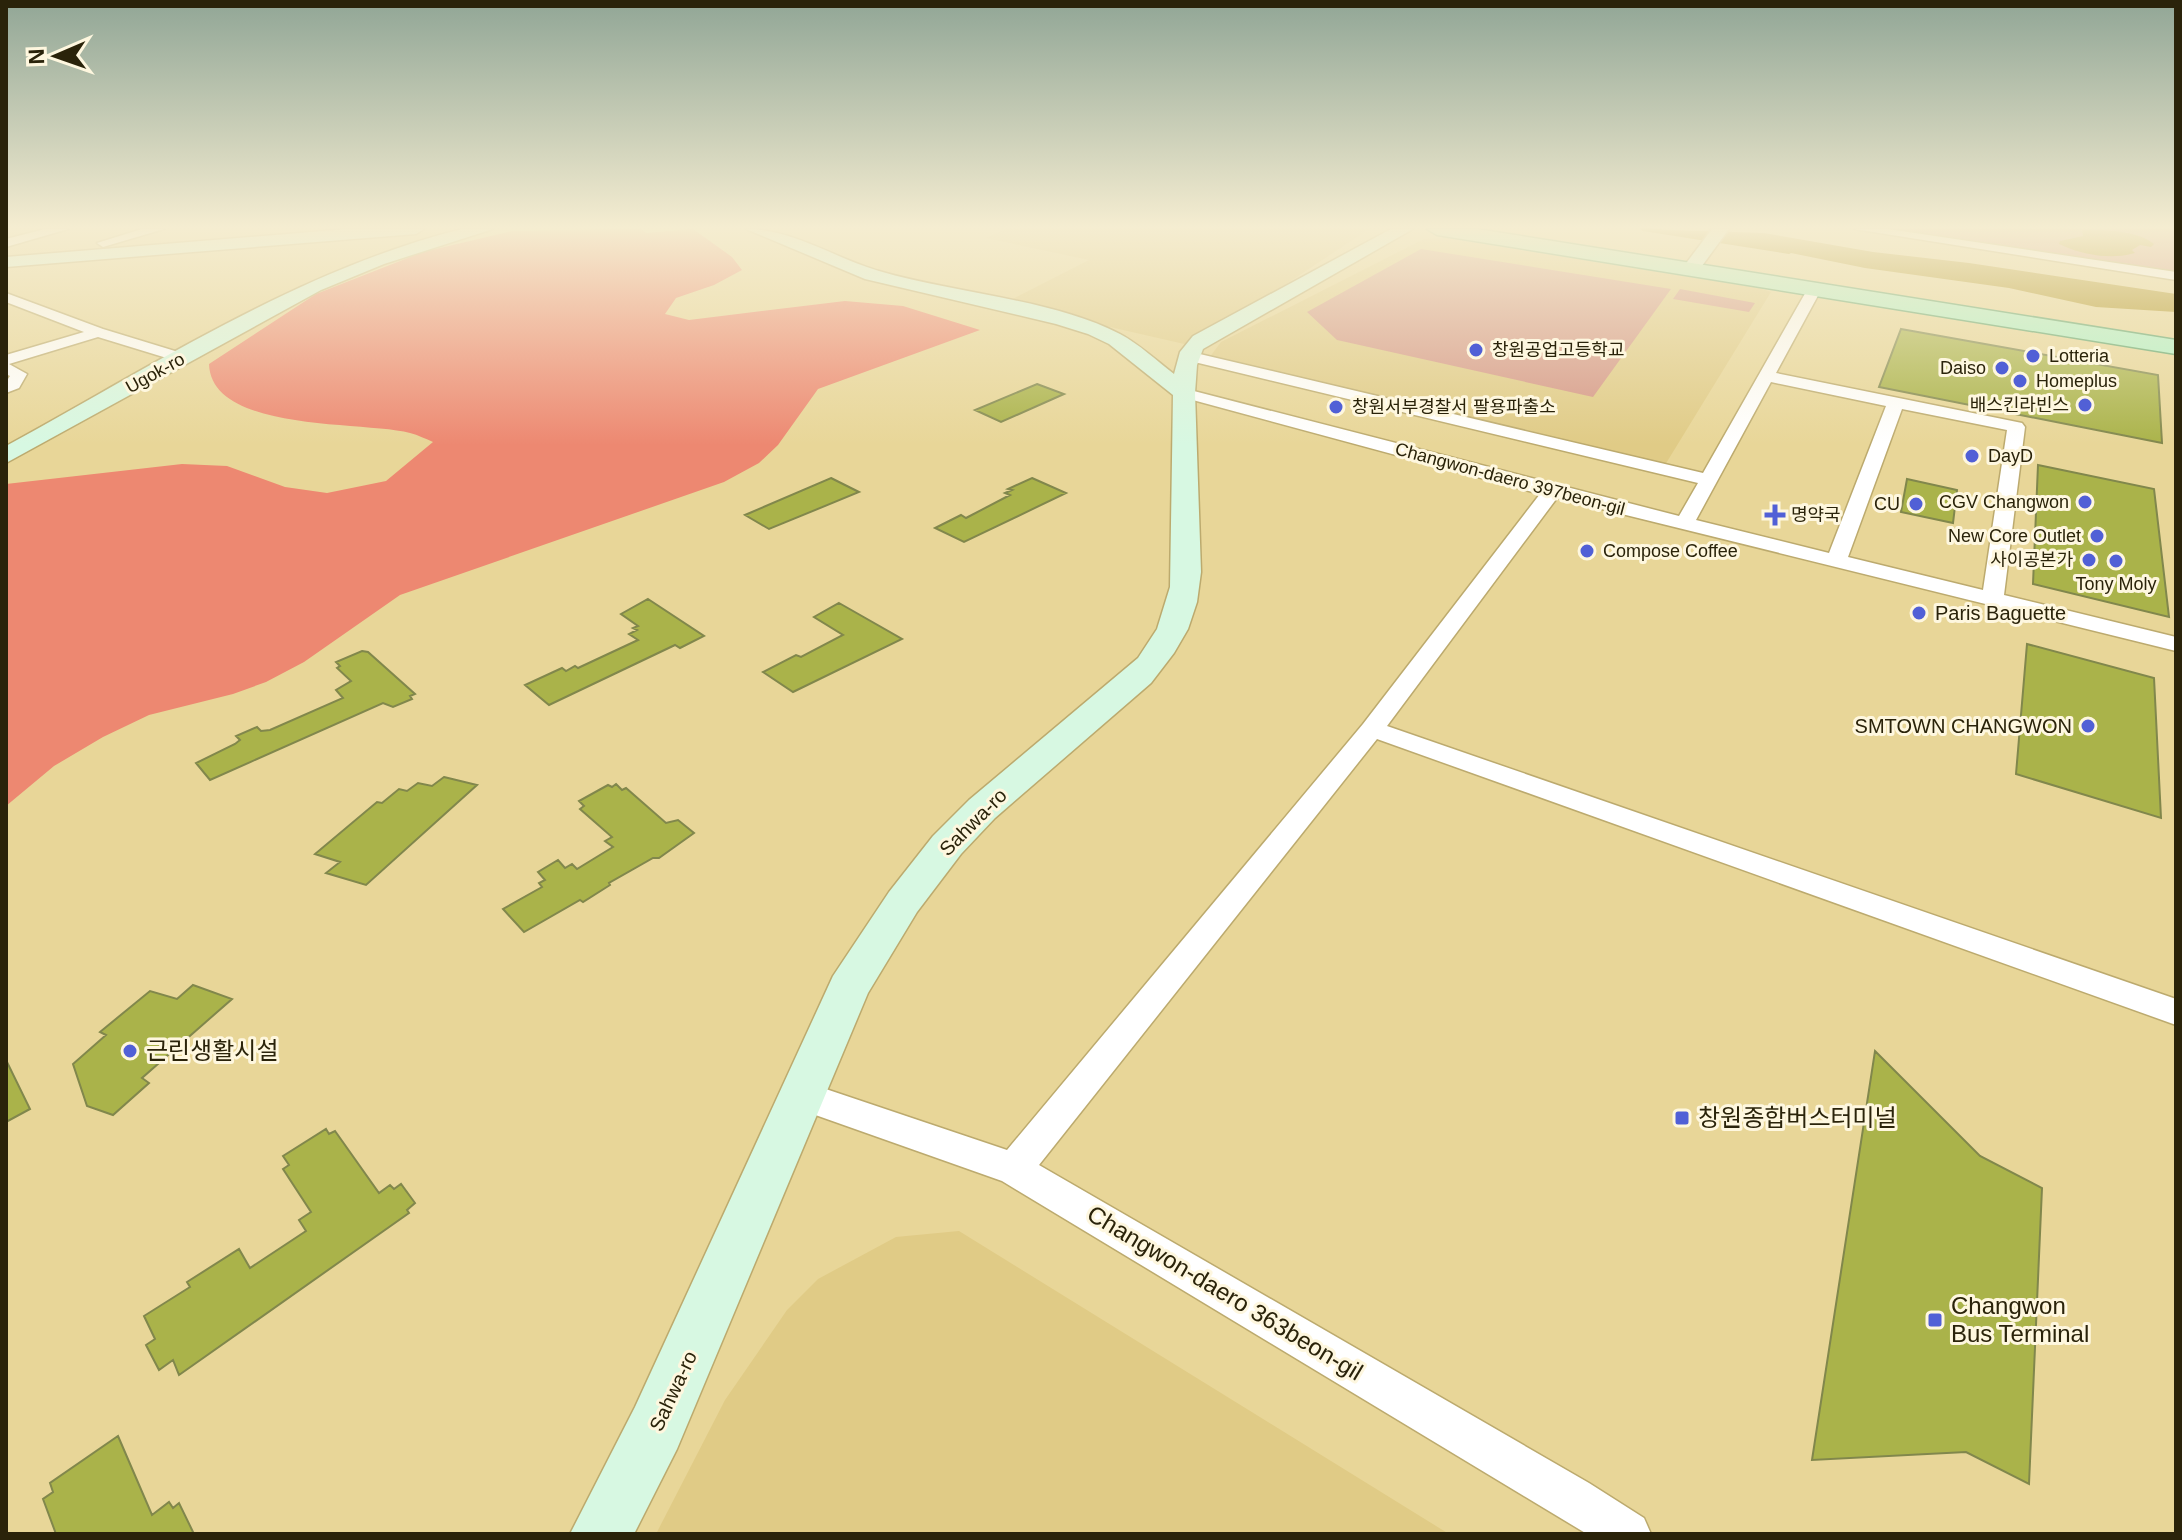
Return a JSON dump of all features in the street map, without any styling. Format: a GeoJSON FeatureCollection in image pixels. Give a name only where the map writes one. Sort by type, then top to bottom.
{"type":"FeatureCollection","features":[{"type":"Feature","properties":{"kind":"main road"},"geometry":{"type":"LineString","coordinates":[[1880,301],[2176,346]]}},
{"type":"Feature","properties":{"kind":"main road"},"geometry":{"type":"LineString","coordinates":[[1911,301],[2176,346]]}},
{"type":"Feature","properties":{"kind":"main road"},"geometry":{"type":"LineString","coordinates":[[2040,327],[2176,357]]}},
{"type":"Feature","properties":{"kind":"street"},"geometry":{"type":"LineString","coordinates":[[15,301],[98,332],[183,358]]}},
{"type":"Feature","properties":{"kind":"street","name":"Ugok-ro"},"geometry":{"type":"LineString","coordinates":[[6,456],[284,301]]}},
{"type":"Feature","properties":{"kind":"street"},"geometry":{"type":"LineString","coordinates":[[984,301],[1095,330],[1186,375],[1709,480]]}},
{"type":"Feature","properties":{"kind":"street"},"geometry":{"type":"LineString","coordinates":[[1186,375],[1200,340],[1273,301]]}},
{"type":"Feature","properties":{"kind":"street"},"geometry":{"type":"LineString","coordinates":[[1685,523],[1808,301]]}},
{"type":"Feature","properties":{"kind":"street"},"geometry":{"type":"LineString","coordinates":[[6,308],[22,304]]}},
{"type":"Feature","properties":{"kind":"street"},"geometry":{"type":"LineString","coordinates":[[6,360],[98,332]]}},
{"type":"Feature","properties":{"kind":"street"},"geometry":{"type":"LineString","coordinates":[[6,368],[19,374],[13,385],[6,388]]}},
{"type":"Feature","properties":{"kind":"street","name":"Changwon-daero 397beon-gil"},"geometry":{"type":"LineString","coordinates":[[1186,375],[1552,491],[2176,644]]}},
{"type":"Feature","properties":{"kind":"street","name":"Sahwa-ro"},"geometry":{"type":"LineString","coordinates":[[601,1534],[663,1415],[848,988],[903,902],[947,845],[982,809],[1139,676],[1156,659],[1173,630],[1184,593],[1186,572],[1186,375]]}},
{"type":"Feature","properties":{"kind":"street"},"geometry":{"type":"LineString","coordinates":[[1766,376],[2016,427],[1993,599]]}},
{"type":"Feature","properties":{"kind":"street"},"geometry":{"type":"LineString","coordinates":[[1836,561],[1896,402]]}},
{"type":"Feature","properties":{"kind":"street"},"geometry":{"type":"LineString","coordinates":[[1014,1169],[1372,729],[1552,491]]}},
{"type":"Feature","properties":{"kind":"street"},"geometry":{"type":"LineString","coordinates":[[1372,729],[2176,1012]]}},
{"type":"Feature","properties":{"kind":"street","name":"Changwon-daero 363beon-gil"},"geometry":{"type":"LineString","coordinates":[[802,1096],[1014,1169],[1628,1534]]}},
{"type":"Feature","properties":{"kind":"shaded area"},"geometry":{"type":"Polygon","coordinates":[[[306,301],[674,301],[665,314],[689,320],[845,301],[903,306],[980,330],[818,389],[778,445],[759,463],[724,482],[400,595],[304,662],[266,682],[233,694],[149,715],[103,737],[54,766],[6,806],[6,484],[182,464],[227,466],[285,487],[327,493],[386,481],[433,442],[389,429],[293,420],[262,413],[235,402],[216,386],[209,364],[306,301]]]}},
{"type":"Feature","properties":{"kind":"shaded area"},"geometry":{"type":"Polygon","coordinates":[[[1009,301],[1261,301],[1193,346],[1005,303],[1009,301]]]}},
{"type":"Feature","properties":{"kind":"shaded area","name":"창원공업고등학교"},"geometry":{"type":"Polygon","coordinates":[[[1302,301],[1766,301],[1665,465],[1209,358],[1221,342],[1302,301]]]}},
{"type":"Feature","properties":{"kind":"shaded area"},"geometry":{"type":"Polygon","coordinates":[[[1327,301],[1662,301],[1593,397],[1337,340],[1307,312],[1327,301]]]}},
{"type":"Feature","properties":{"kind":"shaded area"},"geometry":{"type":"Polygon","coordinates":[[[1684,301],[1755,303],[1749,312],[1684,301]]]}},
{"type":"Feature","properties":{"kind":"shaded area"},"geometry":{"type":"Polygon","coordinates":[[[2068,301],[2176,301],[2176,312],[2096,307],[2068,301]]]}},
{"type":"Feature","properties":{"kind":"shaded area"},"geometry":{"type":"Polygon","coordinates":[[[959,1231],[1449,1534],[656,1534],[725,1400],[787,1310],[818,1279],[896,1237],[959,1231]]]}},
{"type":"Feature","properties":{"kind":"building","name":"Homeplus"},"geometry":{"type":"Polygon","coordinates":[[[1901,329],[2158,375],[2162,443],[1879,387],[1901,329]]]}},
{"type":"Feature","properties":{"kind":"building"},"geometry":{"type":"Polygon","coordinates":[[[1037,384],[1064,394],[1001,422],[975,410],[1037,384]]]}},
{"type":"Feature","properties":{"kind":"building","name":"New Core Outlet"},"geometry":{"type":"Polygon","coordinates":[[[2038,465],[2154,489],[2169,617],[2033,584],[2038,465]]]}},
{"type":"Feature","properties":{"kind":"building"},"geometry":{"type":"Polygon","coordinates":[[[831,478],[859,492],[769,529],[745,515],[831,478]]]}},
{"type":"Feature","properties":{"kind":"building"},"geometry":{"type":"Polygon","coordinates":[[[1032,478],[1066,493],[964,542],[935,528],[961,515],[966,518],[1010,495],[1005,493],[1012,490],[1008,489],[1032,478]]]}},
{"type":"Feature","properties":{"kind":"building"},"geometry":{"type":"Polygon","coordinates":[[[1907,479],[1957,490],[1953,523],[1901,512],[1907,479]]]}},
{"type":"Feature","properties":{"kind":"building"},"geometry":{"type":"Polygon","coordinates":[[[648,599],[704,636],[680,648],[675,645],[549,705],[525,685],[562,668],[566,671],[575,666],[578,668],[638,640],[629,634],[638,626],[621,614],[648,599]]]}},
{"type":"Feature","properties":{"kind":"building"},"geometry":{"type":"Polygon","coordinates":[[[839,603],[902,639],[793,692],[763,672],[843,635],[814,617],[839,603]]]}},
{"type":"Feature","properties":{"kind":"building","name":"SMTOWN CHANGWON"},"geometry":{"type":"Polygon","coordinates":[[[2027,644],[2154,678],[2161,818],[2016,774],[2027,644]]]}},
{"type":"Feature","properties":{"kind":"building"},"geometry":{"type":"Polygon","coordinates":[[[362,651],[368,652],[415,694],[410,696],[412,699],[393,707],[383,703],[210,780],[196,763],[235,744],[240,740],[236,736],[257,727],[261,731],[270,730],[343,698],[336,690],[351,681],[337,668],[340,666],[336,662],[362,651]]]}},
{"type":"Feature","properties":{"kind":"building"},"geometry":{"type":"Polygon","coordinates":[[[444,777],[477,785],[366,885],[326,873],[340,862],[315,854],[377,802],[382,803],[399,789],[407,791],[418,783],[432,786],[444,777]]]}},
{"type":"Feature","properties":{"kind":"building"},"geometry":{"type":"Polygon","coordinates":[[[616,784],[622,790],[626,788],[666,823],[678,820],[694,833],[659,858],[653,858],[583,902],[580,900],[524,932],[503,909],[542,887],[539,883],[545,880],[538,872],[558,860],[565,868],[572,864],[577,869],[613,847],[605,841],[612,837],[580,809],[584,806],[579,801],[608,785],[612,787],[616,784]]]}},
{"type":"Feature","properties":{"kind":"building","name":"근린생활시설"},"geometry":{"type":"Polygon","coordinates":[[[193,985],[232,999],[142,1078],[149,1083],[113,1115],[87,1106],[73,1064],[106,1035],[100,1032],[150,991],[177,999],[193,985]]]}},
{"type":"Feature","properties":{"kind":"building","name":"Changwon Bus Terminal"},"geometry":{"type":"Polygon","coordinates":[[[1875,1051],[1980,1156],[2042,1188],[2029,1484],[1966,1452],[1812,1460],[1875,1051]]]}},
{"type":"Feature","properties":{"kind":"building"},"geometry":{"type":"Polygon","coordinates":[[[6,1060],[30,1109],[6,1122],[6,1060]]]}},
{"type":"Feature","properties":{"kind":"building"},"geometry":{"type":"Polygon","coordinates":[[[326,1129],[329,1134],[335,1131],[379,1193],[390,1185],[394,1189],[401,1184],[415,1203],[407,1210],[409,1213],[179,1375],[173,1360],[159,1370],[146,1345],[155,1339],[144,1316],[190,1287],[187,1282],[239,1249],[250,1268],[306,1231],[299,1220],[311,1212],[283,1169],[289,1165],[283,1156],[326,1129]]]}},
{"type":"Feature","properties":{"kind":"building"},"geometry":{"type":"Polygon","coordinates":[[[118,1436],[152,1515],[169,1502],[173,1508],[179,1503],[194,1534],[56,1534],[43,1499],[53,1492],[50,1483],[118,1436]]]}},
{"type":"Feature","properties":{"kind":"place","name":"창원공업고등학교"},"geometry":{"type":"Point","coordinates":[1476,350]}},
{"type":"Feature","properties":{"kind":"place","name":"Lotteria"},"geometry":{"type":"Point","coordinates":[2033,356]}},
{"type":"Feature","properties":{"kind":"place","name":"Daiso"},"geometry":{"type":"Point","coordinates":[2002,368]}},
{"type":"Feature","properties":{"kind":"place","name":"Homeplus"},"geometry":{"type":"Point","coordinates":[2020,381]}},
{"type":"Feature","properties":{"kind":"place","name":"배스킨라빈스"},"geometry":{"type":"Point","coordinates":[2085,405]}},
{"type":"Feature","properties":{"kind":"place","name":"창원서부경찰서 팔용파출소"},"geometry":{"type":"Point","coordinates":[1336,407]}},
{"type":"Feature","properties":{"kind":"place","name":"DayD"},"geometry":{"type":"Point","coordinates":[1972,456]}},
{"type":"Feature","properties":{"kind":"place","name":"CGV Changwon"},"geometry":{"type":"Point","coordinates":[2085,502]}},
{"type":"Feature","properties":{"kind":"place","name":"CU"},"geometry":{"type":"Point","coordinates":[1916,504]}},
{"type":"Feature","properties":{"kind":"place","name":"명약국"},"geometry":{"type":"Point","coordinates":[1775,515]}},
{"type":"Feature","properties":{"kind":"place","name":"New Core Outlet"},"geometry":{"type":"Point","coordinates":[2097,536]}},
{"type":"Feature","properties":{"kind":"place","name":"Compose Coffee"},"geometry":{"type":"Point","coordinates":[1587,551]}},
{"type":"Feature","properties":{"kind":"place","name":"사이공본가"},"geometry":{"type":"Point","coordinates":[2089,560]}},
{"type":"Feature","properties":{"kind":"place","name":"Tony Moly"},"geometry":{"type":"Point","coordinates":[2116,561]}},
{"type":"Feature","properties":{"kind":"place","name":"Paris Baguette"},"geometry":{"type":"Point","coordinates":[1919,613]}},
{"type":"Feature","properties":{"kind":"place","name":"SMTOWN CHANGWON"},"geometry":{"type":"Point","coordinates":[2088,726]}},
{"type":"Feature","properties":{"kind":"place","name":"근린생활시설"},"geometry":{"type":"Point","coordinates":[130,1051]}},
{"type":"Feature","properties":{"kind":"place","name":"창원종합버스터미널"},"geometry":{"type":"Point","coordinates":[1682,1118]}},
{"type":"Feature","properties":{"kind":"place","name":"Changwon Bus Terminal"},"geometry":{"type":"Point","coordinates":[1935,1320]}}]}
